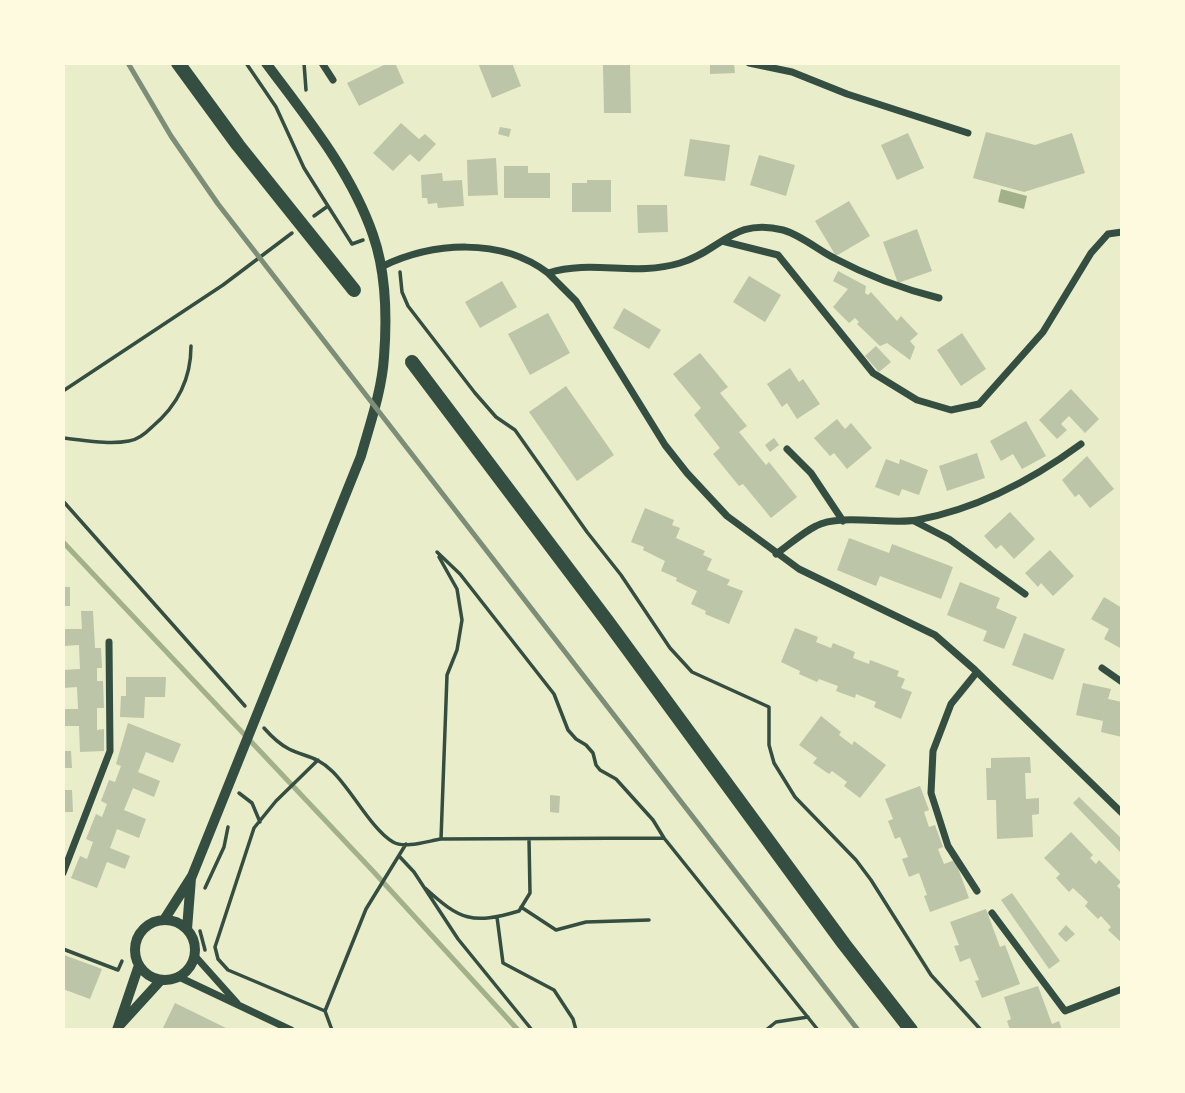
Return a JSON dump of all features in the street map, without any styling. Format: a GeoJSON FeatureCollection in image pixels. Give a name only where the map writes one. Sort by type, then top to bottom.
{"type":"FeatureCollection","features":[{"type":"Feature","properties":{"kind":"main road"},"geometry":{"type":"LineString","coordinates":[[178,63],[238,145],[354,290]]}},
{"type":"Feature","properties":{"kind":"main road"},"geometry":{"type":"LineString","coordinates":[[412,362],[911,1030]]}},
{"type":"Feature","properties":{"kind":"street"},"geometry":{"type":"LineString","coordinates":[[164,920],[192,876],[361,456],[384,359],[385,310],[381,267],[374,237],[356,194],[313,127],[266,63]]}},
{"type":"Feature","properties":{"kind":"street"},"geometry":{"type":"LineString","coordinates":[[322,63],[333,80]]}},
{"type":"Feature","properties":{"kind":"street"},"geometry":{"type":"LineString","coordinates":[[749,63],[792,72],[847,94],[968,133]]}},
{"type":"Feature","properties":{"kind":"street"},"geometry":{"type":"LineString","coordinates":[[548,273],[565,267],[580,266],[648,270],[683,262],[749,226],[784,230],[866,274],[909,291],[939,298]]}},
{"type":"Feature","properties":{"kind":"street"},"geometry":{"type":"LineString","coordinates":[[721,241],[778,255],[873,373],[917,400],[951,410],[979,404],[988,395],[1043,332],[1091,253],[1108,234],[1122,232]]}},
{"type":"Feature","properties":{"kind":"street"},"geometry":{"type":"LineString","coordinates":[[381,267],[399,258],[439,248],[476,247],[506,252],[533,261],[576,301],[665,445],[687,474],[727,516],[799,569],[935,635],[977,672],[1122,813]]}},
{"type":"Feature","properties":{"kind":"street"},"geometry":{"type":"LineString","coordinates":[[776,554],[818,524],[843,521],[914,521],[967,508],[1049,468],[1081,444]]}},
{"type":"Feature","properties":{"kind":"street"},"geometry":{"type":"LineString","coordinates":[[787,449],[811,473],[843,521]]}},
{"type":"Feature","properties":{"kind":"street"},"geometry":{"type":"LineString","coordinates":[[914,521],[948,539],[1025,594]]}},
{"type":"Feature","properties":{"kind":"street"},"geometry":{"type":"LineString","coordinates":[[63,873],[110,751],[109,642]]}},
{"type":"Feature","properties":{"kind":"street"},"geometry":{"type":"LineString","coordinates":[[1102,668],[1122,682]]}},
{"type":"Feature","properties":{"kind":"street"},"geometry":{"type":"LineString","coordinates":[[977,672],[951,704],[933,751],[931,793],[948,845],[977,891]]}},
{"type":"Feature","properties":{"kind":"street"},"geometry":{"type":"LineString","coordinates":[[192,876],[194,941],[200,955],[238,1004]]}},
{"type":"Feature","properties":{"kind":"street"},"geometry":{"type":"LineString","coordinates":[[992,913],[1065,1011],[1122,989]]}},
{"type":"Feature","properties":{"kind":"street"},"geometry":{"type":"LineString","coordinates":[[193,928],[164,920],[147,926],[135,948],[139,965],[145,972],[161,980],[179,977],[187,972],[200,955]]}},
{"type":"Feature","properties":{"kind":"street"},"geometry":{"type":"LineString","coordinates":[[118,1028],[139,965]]}},
{"type":"Feature","properties":{"kind":"street"},"geometry":{"type":"LineString","coordinates":[[179,977],[290,1030]]}},
{"type":"Feature","properties":{"kind":"street"},"geometry":{"type":"LineString","coordinates":[[118,1028],[161,980]]}},
{"type":"Feature","properties":{"kind":"path"},"geometry":{"type":"LineString","coordinates":[[246,63],[276,107],[303,168],[352,244]]}},
{"type":"Feature","properties":{"kind":"path"},"geometry":{"type":"LineString","coordinates":[[304,63],[306,90]]}},
{"type":"Feature","properties":{"kind":"path"},"geometry":{"type":"LineString","coordinates":[[310,219],[328,205]]}},
{"type":"Feature","properties":{"kind":"path"},"geometry":{"type":"LineString","coordinates":[[63,391],[223,285],[299,227]]}},
{"type":"Feature","properties":{"kind":"path"},"geometry":{"type":"LineString","coordinates":[[399,258],[402,292],[408,306],[475,393],[496,417],[515,430],[621,575],[670,648],[692,672],[769,707],[769,745],[774,763],[795,797],[872,880],[931,975],[981,1030]]}},
{"type":"Feature","properties":{"kind":"path"},"geometry":{"type":"LineString","coordinates":[[63,438],[131,441],[148,432],[167,415],[182,392],[191,360],[191,346]]}},
{"type":"Feature","properties":{"kind":"path"},"geometry":{"type":"LineString","coordinates":[[63,501],[247,709]]}},
{"type":"Feature","properties":{"kind":"path"},"geometry":{"type":"LineString","coordinates":[[442,839],[447,676],[457,650],[462,620],[457,589],[437,552],[460,574],[554,694],[568,730],[593,753],[600,770],[616,779],[653,820],[664,838],[818,1030]]}},
{"type":"Feature","properties":{"kind":"path"},"geometry":{"type":"LineString","coordinates":[[258,715],[273,738],[290,749],[318,760],[332,770],[384,834],[395,843],[442,839],[664,838]]}},
{"type":"Feature","properties":{"kind":"path"},"geometry":{"type":"LineString","coordinates":[[318,760],[276,801],[254,828],[215,947],[218,959],[228,970],[325,1011]]}},
{"type":"Feature","properties":{"kind":"path"},"geometry":{"type":"LineString","coordinates":[[234,796],[236,791],[248,800],[260,822]]}},
{"type":"Feature","properties":{"kind":"path"},"geometry":{"type":"LineString","coordinates":[[203,890],[224,847],[229,823]]}},
{"type":"Feature","properties":{"kind":"path"},"geometry":{"type":"LineString","coordinates":[[421,884],[450,911],[481,920],[519,911],[530,893],[529,839]]}},
{"type":"Feature","properties":{"kind":"path"},"geometry":{"type":"LineString","coordinates":[[332,1030],[325,1011],[366,908],[405,844]]}},
{"type":"Feature","properties":{"kind":"path"},"geometry":{"type":"LineString","coordinates":[[399,856],[457,939],[532,1030]]}},
{"type":"Feature","properties":{"kind":"path"},"geometry":{"type":"LineString","coordinates":[[521,907],[556,930],[586,922],[649,920]]}},
{"type":"Feature","properties":{"kind":"path"},"geometry":{"type":"LineString","coordinates":[[498,917],[503,964],[554,990],[573,1019],[576,1030]]}},
{"type":"Feature","properties":{"kind":"path"},"geometry":{"type":"LineString","coordinates":[[193,928],[204,939],[200,955]]}},
{"type":"Feature","properties":{"kind":"path"},"geometry":{"type":"LineString","coordinates":[[63,949],[118,970],[122,961]]}},
{"type":"Feature","properties":{"kind":"path"},"geometry":{"type":"LineString","coordinates":[[766,1030],[776,1022],[808,1017]]}},
{"type":"Feature","properties":{"kind":"shaded area"},"geometry":{"type":"Polygon","coordinates":[[[1001,189],[1027,196],[1024,209],[998,202],[1001,189]]]}},
{"type":"Feature","properties":{"kind":"building"},"geometry":{"type":"Polygon","coordinates":[[[388,63],[395,63],[404,83],[359,106],[347,83],[388,63]]]}},
{"type":"Feature","properties":{"kind":"building"},"geometry":{"type":"Polygon","coordinates":[[[478,63],[512,63],[521,86],[492,98],[478,63]]]}},
{"type":"Feature","properties":{"kind":"building"},"geometry":{"type":"Polygon","coordinates":[[[710,63],[734,63],[735,73],[710,74],[710,63]]]}},
{"type":"Feature","properties":{"kind":"building"},"geometry":{"type":"Polygon","coordinates":[[[603,65],[630,65],[631,113],[604,113],[603,65]]]}},
{"type":"Feature","properties":{"kind":"building"},"geometry":{"type":"Polygon","coordinates":[[[401,123],[419,139],[425,134],[436,144],[419,162],[410,154],[393,171],[373,153],[401,123]]]}},
{"type":"Feature","properties":{"kind":"building"},"geometry":{"type":"Polygon","coordinates":[[[500,127],[511,129],[509,137],[498,134],[500,127]]]}},
{"type":"Feature","properties":{"kind":"building"},"geometry":{"type":"Polygon","coordinates":[[[986,132],[1035,145],[1072,133],[1085,173],[1024,192],[973,178],[986,132]]]}},
{"type":"Feature","properties":{"kind":"building"},"geometry":{"type":"Polygon","coordinates":[[[908,133],[924,168],[897,180],[881,145],[908,133]]]}},
{"type":"Feature","properties":{"kind":"building"},"geometry":{"type":"Polygon","coordinates":[[[690,139],[730,145],[725,181],[684,176],[690,139]]]}},
{"type":"Feature","properties":{"kind":"building"},"geometry":{"type":"Polygon","coordinates":[[[759,155],[795,165],[786,196],[750,185],[759,155]]]}},
{"type":"Feature","properties":{"kind":"building"},"geometry":{"type":"Polygon","coordinates":[[[496,158],[498,195],[468,196],[467,160],[496,158]]]}},
{"type":"Feature","properties":{"kind":"building"},"geometry":{"type":"Polygon","coordinates":[[[504,166],[528,166],[528,173],[550,173],[550,198],[504,198],[504,166]]]}},
{"type":"Feature","properties":{"kind":"building"},"geometry":{"type":"Polygon","coordinates":[[[442,173],[443,181],[462,180],[464,206],[438,208],[437,203],[428,204],[427,198],[422,198],[421,175],[442,173]]]}},
{"type":"Feature","properties":{"kind":"building"},"geometry":{"type":"Polygon","coordinates":[[[587,180],[611,180],[611,212],[572,212],[572,183],[587,183],[587,180]]]}},
{"type":"Feature","properties":{"kind":"building"},"geometry":{"type":"Polygon","coordinates":[[[849,201],[870,236],[836,256],[815,221],[849,201]]]}},
{"type":"Feature","properties":{"kind":"building"},"geometry":{"type":"Polygon","coordinates":[[[637,205],[667,205],[668,232],[638,233],[637,205]]]}},
{"type":"Feature","properties":{"kind":"building"},"geometry":{"type":"Polygon","coordinates":[[[917,229],[932,271],[898,283],[883,242],[917,229]]]}},
{"type":"Feature","properties":{"kind":"building"},"geometry":{"type":"Polygon","coordinates":[[[838,271],[866,286],[865,293],[868,295],[871,292],[897,321],[901,316],[918,334],[910,341],[915,347],[910,360],[887,343],[880,346],[857,324],[859,322],[855,318],[849,323],[833,307],[848,289],[833,281],[838,271]]]}},
{"type":"Feature","properties":{"kind":"building"},"geometry":{"type":"Polygon","coordinates":[[[749,276],[781,295],[765,322],[733,302],[749,276]]]}},
{"type":"Feature","properties":{"kind":"building"},"geometry":{"type":"Polygon","coordinates":[[[502,281],[517,307],[480,328],[465,302],[502,281]]]}},
{"type":"Feature","properties":{"kind":"building"},"geometry":{"type":"Polygon","coordinates":[[[624,308],[661,330],[649,349],[613,328],[624,308]]]}},
{"type":"Feature","properties":{"kind":"building"},"geometry":{"type":"Polygon","coordinates":[[[548,313],[570,353],[530,375],[508,334],[548,313]]]}},
{"type":"Feature","properties":{"kind":"building"},"geometry":{"type":"Polygon","coordinates":[[[962,333],[986,369],[961,386],[937,350],[962,333]]]}},
{"type":"Feature","properties":{"kind":"building"},"geometry":{"type":"Polygon","coordinates":[[[876,346],[891,362],[879,372],[865,356],[876,346]]]}},
{"type":"Feature","properties":{"kind":"building"},"geometry":{"type":"Polygon","coordinates":[[[700,353],[728,387],[720,393],[747,426],[739,432],[766,465],[769,462],[797,497],[771,518],[743,484],[739,486],[713,454],[720,448],[694,415],[701,408],[673,374],[700,353]]]}},
{"type":"Feature","properties":{"kind":"building"},"geometry":{"type":"Polygon","coordinates":[[[790,368],[799,382],[803,379],[820,404],[797,419],[787,403],[782,407],[767,384],[790,368]]]}},
{"type":"Feature","properties":{"kind":"building"},"geometry":{"type":"Polygon","coordinates":[[[566,386],[614,455],[577,481],[529,412],[566,386]]]}},
{"type":"Feature","properties":{"kind":"building"},"geometry":{"type":"Polygon","coordinates":[[[1071,389],[1099,419],[1085,433],[1069,416],[1061,424],[1067,430],[1057,439],[1039,420],[1071,389]]]}},
{"type":"Feature","properties":{"kind":"building"},"geometry":{"type":"Polygon","coordinates":[[[837,419],[845,429],[851,423],[872,448],[847,469],[834,453],[830,456],[814,438],[837,419]]]}},
{"type":"Feature","properties":{"kind":"building"},"geometry":{"type":"Polygon","coordinates":[[[1026,421],[1046,456],[1022,469],[1013,454],[1001,461],[990,441],[1026,421]]]}},
{"type":"Feature","properties":{"kind":"building"},"geometry":{"type":"Polygon","coordinates":[[[774,438],[779,445],[770,452],[765,445],[774,438]]]}},
{"type":"Feature","properties":{"kind":"building"},"geometry":{"type":"Polygon","coordinates":[[[977,453],[985,478],[947,491],[939,466],[977,453]]]}},
{"type":"Feature","properties":{"kind":"building"},"geometry":{"type":"Polygon","coordinates":[[[1087,456],[1114,489],[1090,508],[1079,494],[1075,497],[1062,480],[1087,456]]]}},
{"type":"Feature","properties":{"kind":"building"},"geometry":{"type":"Polygon","coordinates":[[[886,459],[899,464],[900,459],[928,470],[919,495],[902,489],[899,496],[875,487],[886,459]]]}},
{"type":"Feature","properties":{"kind":"building"},"geometry":{"type":"Polygon","coordinates":[[[645,508],[674,520],[672,525],[680,528],[676,538],[705,551],[703,555],[712,559],[707,570],[730,580],[727,585],[743,591],[729,624],[705,614],[706,611],[691,604],[697,591],[661,571],[665,561],[631,542],[645,508]]]}},
{"type":"Feature","properties":{"kind":"building"},"geometry":{"type":"Polygon","coordinates":[[[1010,512],[1035,539],[1014,559],[1001,545],[996,549],[984,536],[1010,512]]]}},
{"type":"Feature","properties":{"kind":"building"},"geometry":{"type":"Polygon","coordinates":[[[849,538],[889,553],[892,544],[953,567],[941,599],[880,576],[876,586],[837,570],[849,538]]]}},
{"type":"Feature","properties":{"kind":"building"},"geometry":{"type":"Polygon","coordinates":[[[1050,550],[1074,576],[1053,596],[1041,583],[1038,587],[1025,573],[1050,550]]]}},
{"type":"Feature","properties":{"kind":"building"},"geometry":{"type":"Polygon","coordinates":[[[960,582],[1000,598],[996,608],[1017,617],[1004,649],[983,641],[987,631],[947,615],[960,582]]]}},
{"type":"Feature","properties":{"kind":"building"},"geometry":{"type":"Polygon","coordinates":[[[63,587],[70,587],[70,606],[63,606],[63,587]]]}},
{"type":"Feature","properties":{"kind":"building"},"geometry":{"type":"Polygon","coordinates":[[[1104,597],[1122,608],[1122,649],[1104,639],[1109,629],[1091,619],[1104,597]]]}},
{"type":"Feature","properties":{"kind":"building"},"geometry":{"type":"Polygon","coordinates":[[[81,611],[93,611],[95,648],[101,648],[102,668],[97,668],[97,681],[103,681],[104,708],[97,708],[97,730],[104,729],[104,751],[80,752],[79,726],[63,726],[63,709],[78,709],[77,687],[63,688],[63,670],[80,669],[79,645],[63,646],[63,629],[82,629],[81,611]]]}},
{"type":"Feature","properties":{"kind":"building"},"geometry":{"type":"Polygon","coordinates":[[[795,628],[818,637],[816,642],[831,648],[833,643],[855,652],[853,658],[869,664],[870,660],[899,671],[897,676],[905,679],[901,688],[912,692],[901,719],[874,707],[876,702],[856,694],[855,698],[836,691],[838,686],[819,679],[817,682],[781,662],[795,628]]]}},
{"type":"Feature","properties":{"kind":"building"},"geometry":{"type":"Polygon","coordinates":[[[1024,633],[1065,649],[1053,680],[1012,665],[1024,633]]]}},
{"type":"Feature","properties":{"kind":"building"},"geometry":{"type":"Polygon","coordinates":[[[126,677],[166,677],[165,697],[145,697],[144,718],[120,717],[121,696],[126,696],[126,677]]]}},
{"type":"Feature","properties":{"kind":"building"},"geometry":{"type":"Polygon","coordinates":[[[1083,683],[1111,689],[1108,699],[1122,702],[1122,737],[1101,732],[1103,721],[1076,715],[1083,683]]]}},
{"type":"Feature","properties":{"kind":"building"},"geometry":{"type":"Polygon","coordinates":[[[821,716],[852,745],[854,741],[886,765],[860,798],[844,786],[847,782],[832,771],[829,774],[813,763],[817,758],[799,745],[821,716]]]}},
{"type":"Feature","properties":{"kind":"building"},"geometry":{"type":"Polygon","coordinates":[[[128,723],[181,744],[173,763],[146,752],[138,772],[160,781],[154,797],[133,788],[124,810],[146,819],[139,838],[117,829],[110,848],[130,856],[125,869],[107,862],[97,888],[71,878],[80,856],[87,859],[93,842],[86,839],[96,814],[102,817],[107,804],[101,801],[109,780],[115,782],[121,766],[116,764],[128,723]]]}},
{"type":"Feature","properties":{"kind":"building"},"geometry":{"type":"Polygon","coordinates":[[[63,751],[71,751],[72,768],[63,768],[63,751]]]}},
{"type":"Feature","properties":{"kind":"building"},"geometry":{"type":"Polygon","coordinates":[[[1030,757],[1031,773],[1025,773],[1026,799],[1039,798],[1039,814],[1032,815],[1033,837],[997,839],[996,800],[987,800],[986,768],[991,768],[991,758],[1030,757]]]}},
{"type":"Feature","properties":{"kind":"building"},"geometry":{"type":"Polygon","coordinates":[[[920,786],[929,810],[924,812],[929,827],[935,825],[943,847],[938,849],[944,864],[955,860],[969,898],[930,912],[919,873],[909,877],[902,859],[908,857],[900,837],[895,839],[888,821],[893,819],[885,799],[920,786]]]}},
{"type":"Feature","properties":{"kind":"building"},"geometry":{"type":"Polygon","coordinates":[[[63,790],[72,790],[73,812],[63,812],[63,790]]]}},
{"type":"Feature","properties":{"kind":"building"},"geometry":{"type":"Polygon","coordinates":[[[550,795],[560,796],[559,813],[550,812],[550,795]]]}},
{"type":"Feature","properties":{"kind":"building"},"geometry":{"type":"Polygon","coordinates":[[[1079,797],[1122,839],[1122,854],[1073,803],[1079,797]]]}},
{"type":"Feature","properties":{"kind":"building"},"geometry":{"type":"Polygon","coordinates":[[[1071,832],[1093,855],[1090,858],[1096,864],[1099,860],[1121,882],[1117,886],[1122,891],[1122,943],[1108,930],[1111,927],[1101,916],[1098,919],[1085,906],[1088,902],[1073,888],[1069,892],[1056,878],[1060,874],[1044,858],[1071,832]]]}},
{"type":"Feature","properties":{"kind":"building"},"geometry":{"type":"Polygon","coordinates":[[[1012,893],[1060,961],[1049,969],[1001,900],[1012,893]]]}},
{"type":"Feature","properties":{"kind":"building"},"geometry":{"type":"Polygon","coordinates":[[[986,909],[1000,947],[1005,945],[1020,984],[982,998],[975,981],[979,980],[970,958],[960,962],[954,946],[959,945],[950,922],[986,909]]]}},
{"type":"Feature","properties":{"kind":"building"},"geometry":{"type":"Polygon","coordinates":[[[1066,925],[1075,934],[1066,942],[1058,934],[1066,925]]]}},
{"type":"Feature","properties":{"kind":"building"},"geometry":{"type":"Polygon","coordinates":[[[64,955],[102,969],[90,999],[63,989],[64,955]]]}},
{"type":"Feature","properties":{"kind":"building"},"geometry":{"type":"Polygon","coordinates":[[[1038,986],[1052,1024],[1059,1021],[1062,1030],[1010,1030],[1007,1021],[1011,1019],[1004,997],[1038,986]]]}},
{"type":"Feature","properties":{"kind":"building"},"geometry":{"type":"Polygon","coordinates":[[[175,1003],[230,1030],[162,1030],[175,1003]]]}},
{"type":"Feature","properties":{"kind":"waterway"},"geometry":{"type":"LineString","coordinates":[[63,542],[372,870],[518,1030]]}},
{"type":"Feature","properties":{"kind":"railway"},"geometry":{"type":"LineString","coordinates":[[128,63],[171,136],[218,204],[858,1030]]}}]}
